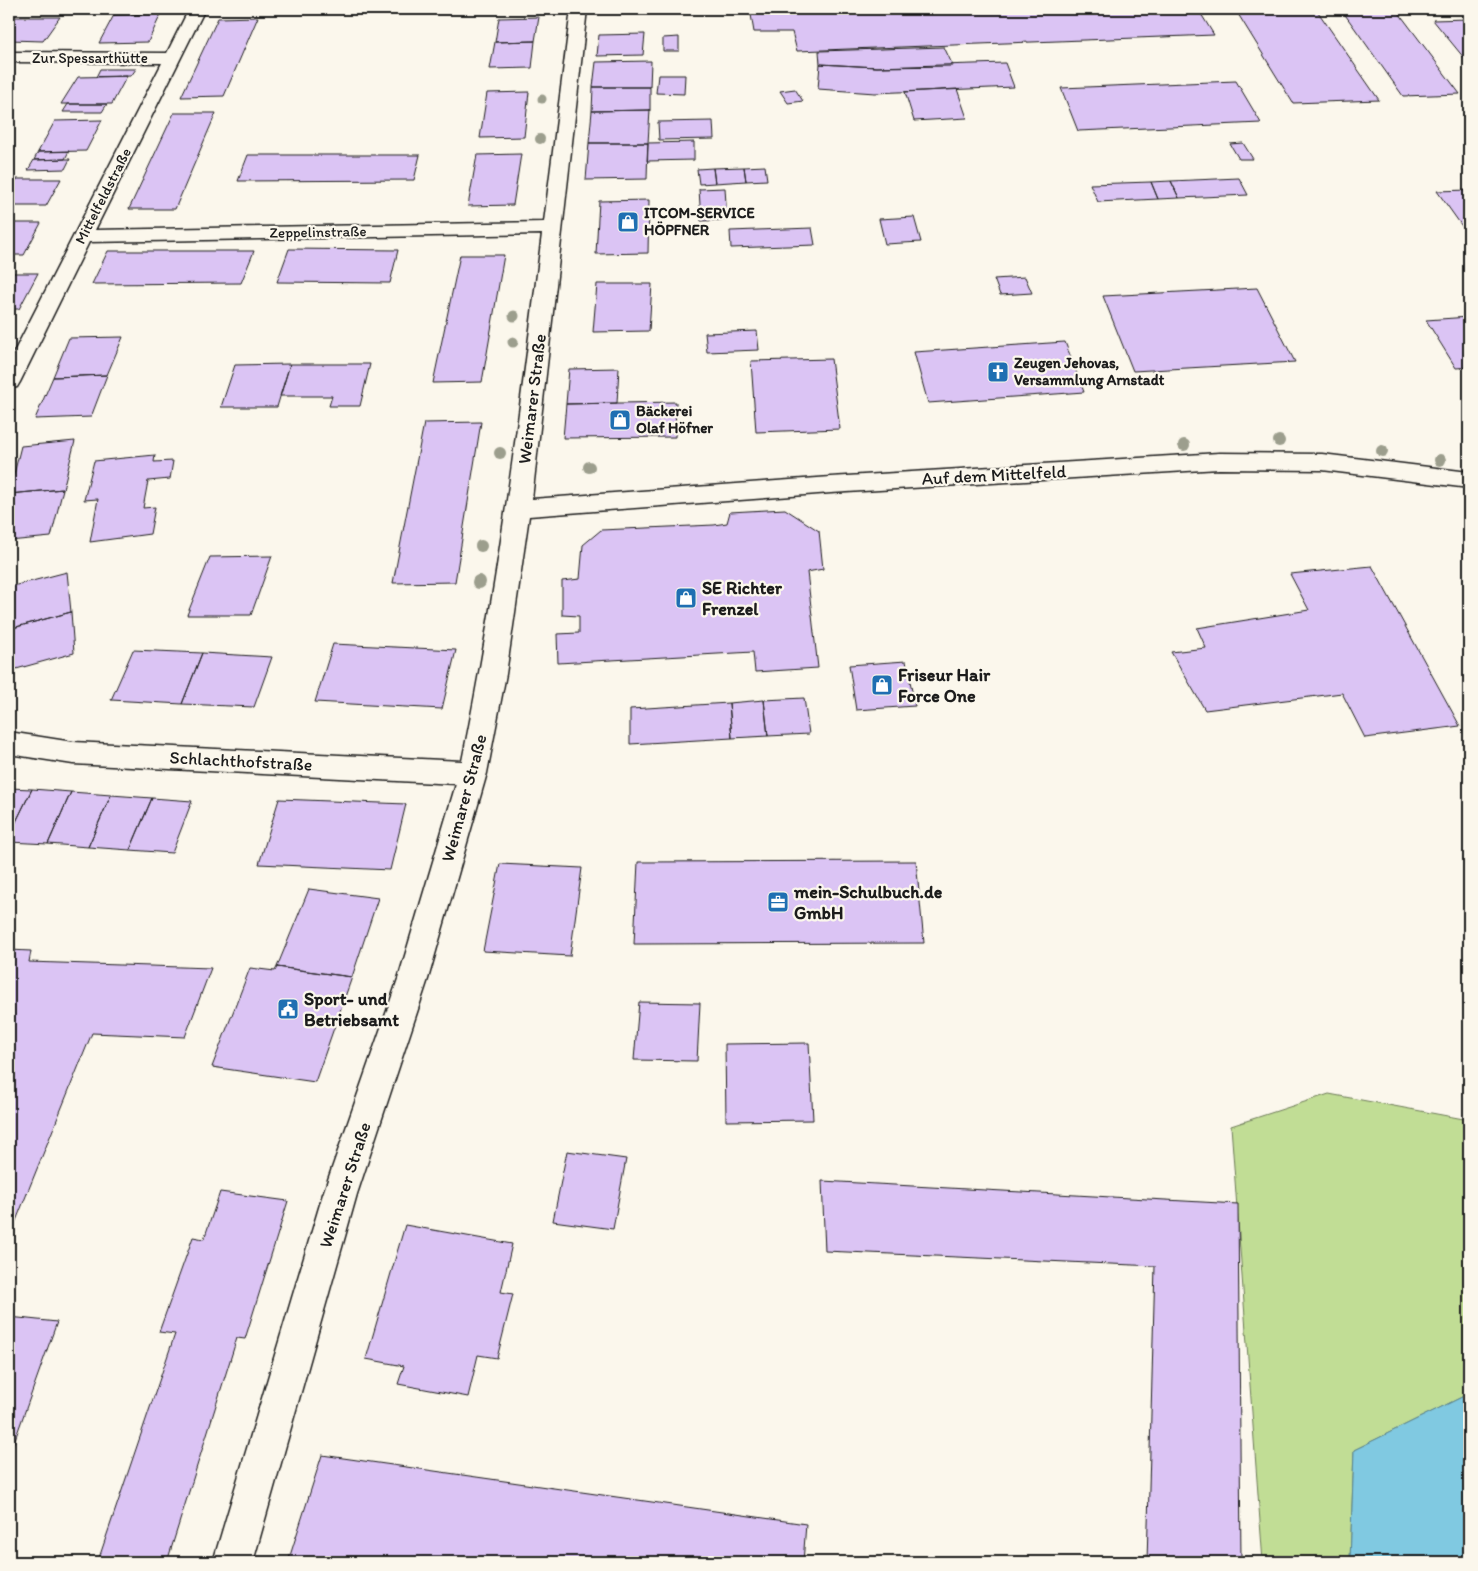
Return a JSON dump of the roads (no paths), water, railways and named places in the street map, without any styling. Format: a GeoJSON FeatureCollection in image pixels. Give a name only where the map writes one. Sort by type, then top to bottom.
{"type":"FeatureCollection","features":[{"type":"Feature","properties":{"kind":"street","name":"Mittelfeldstraße"},"geometry":{"type":"LineString","coordinates":[[9,382],[171,58],[198,9]]}},
{"type":"Feature","properties":{"kind":"street","name":"Weimarer Straße"},"geometry":{"type":"LineString","coordinates":[[233,1562],[340,1194],[414,980],[473,773],[493,674],[519,508],[579,9]]}},
{"type":"Feature","properties":{"kind":"street","name":"Zur Spessarthütte"},"geometry":{"type":"LineString","coordinates":[[9,57],[171,58]]}},
{"type":"Feature","properties":{"kind":"street","name":"Zeppelinstraße"},"geometry":{"type":"LineString","coordinates":[[83,236],[553,228]]}},
{"type":"Feature","properties":{"kind":"street","name":"Auf dem Mittelfeld"},"geometry":{"type":"LineString","coordinates":[[519,508],[860,483],[1219,461],[1322,462],[1469,480]]}},
{"type":"Feature","properties":{"kind":"street","name":"Schlachthofstraße"},"geometry":{"type":"LineString","coordinates":[[9,743],[73,753],[473,773]]}},
{"type":"Feature","properties":{"kind":"water"},"geometry":{"type":"Polygon","coordinates":[[[1466,1395],[1469,1396],[1469,1562],[1350,1562],[1354,1450],[1466,1395]]]}},
{"type":"Feature","properties":{"kind":"place","name":"ITCOM-SERVICE HÖPFNER"},"geometry":{"type":"Point","coordinates":[628,222]}},
{"type":"Feature","properties":{"kind":"place","name":"Zeugen Jehovas, Versammlung Arnstadt"},"geometry":{"type":"Point","coordinates":[998,372]}},
{"type":"Feature","properties":{"kind":"place","name":"Bäckerei Olaf Höfner"},"geometry":{"type":"Point","coordinates":[620,420]}},
{"type":"Feature","properties":{"kind":"place","name":"SE Richter Frenzel"},"geometry":{"type":"Point","coordinates":[686,598]}},
{"type":"Feature","properties":{"kind":"place","name":"Friseur Hair Force One"},"geometry":{"type":"Point","coordinates":[882,685]}},
{"type":"Feature","properties":{"kind":"place","name":"mein-Schulbuch.de GmbH"},"geometry":{"type":"Point","coordinates":[778,902]}},
{"type":"Feature","properties":{"kind":"place","name":"Sport- und Betriebsamt"},"geometry":{"type":"Point","coordinates":[288,1009]}}]}
